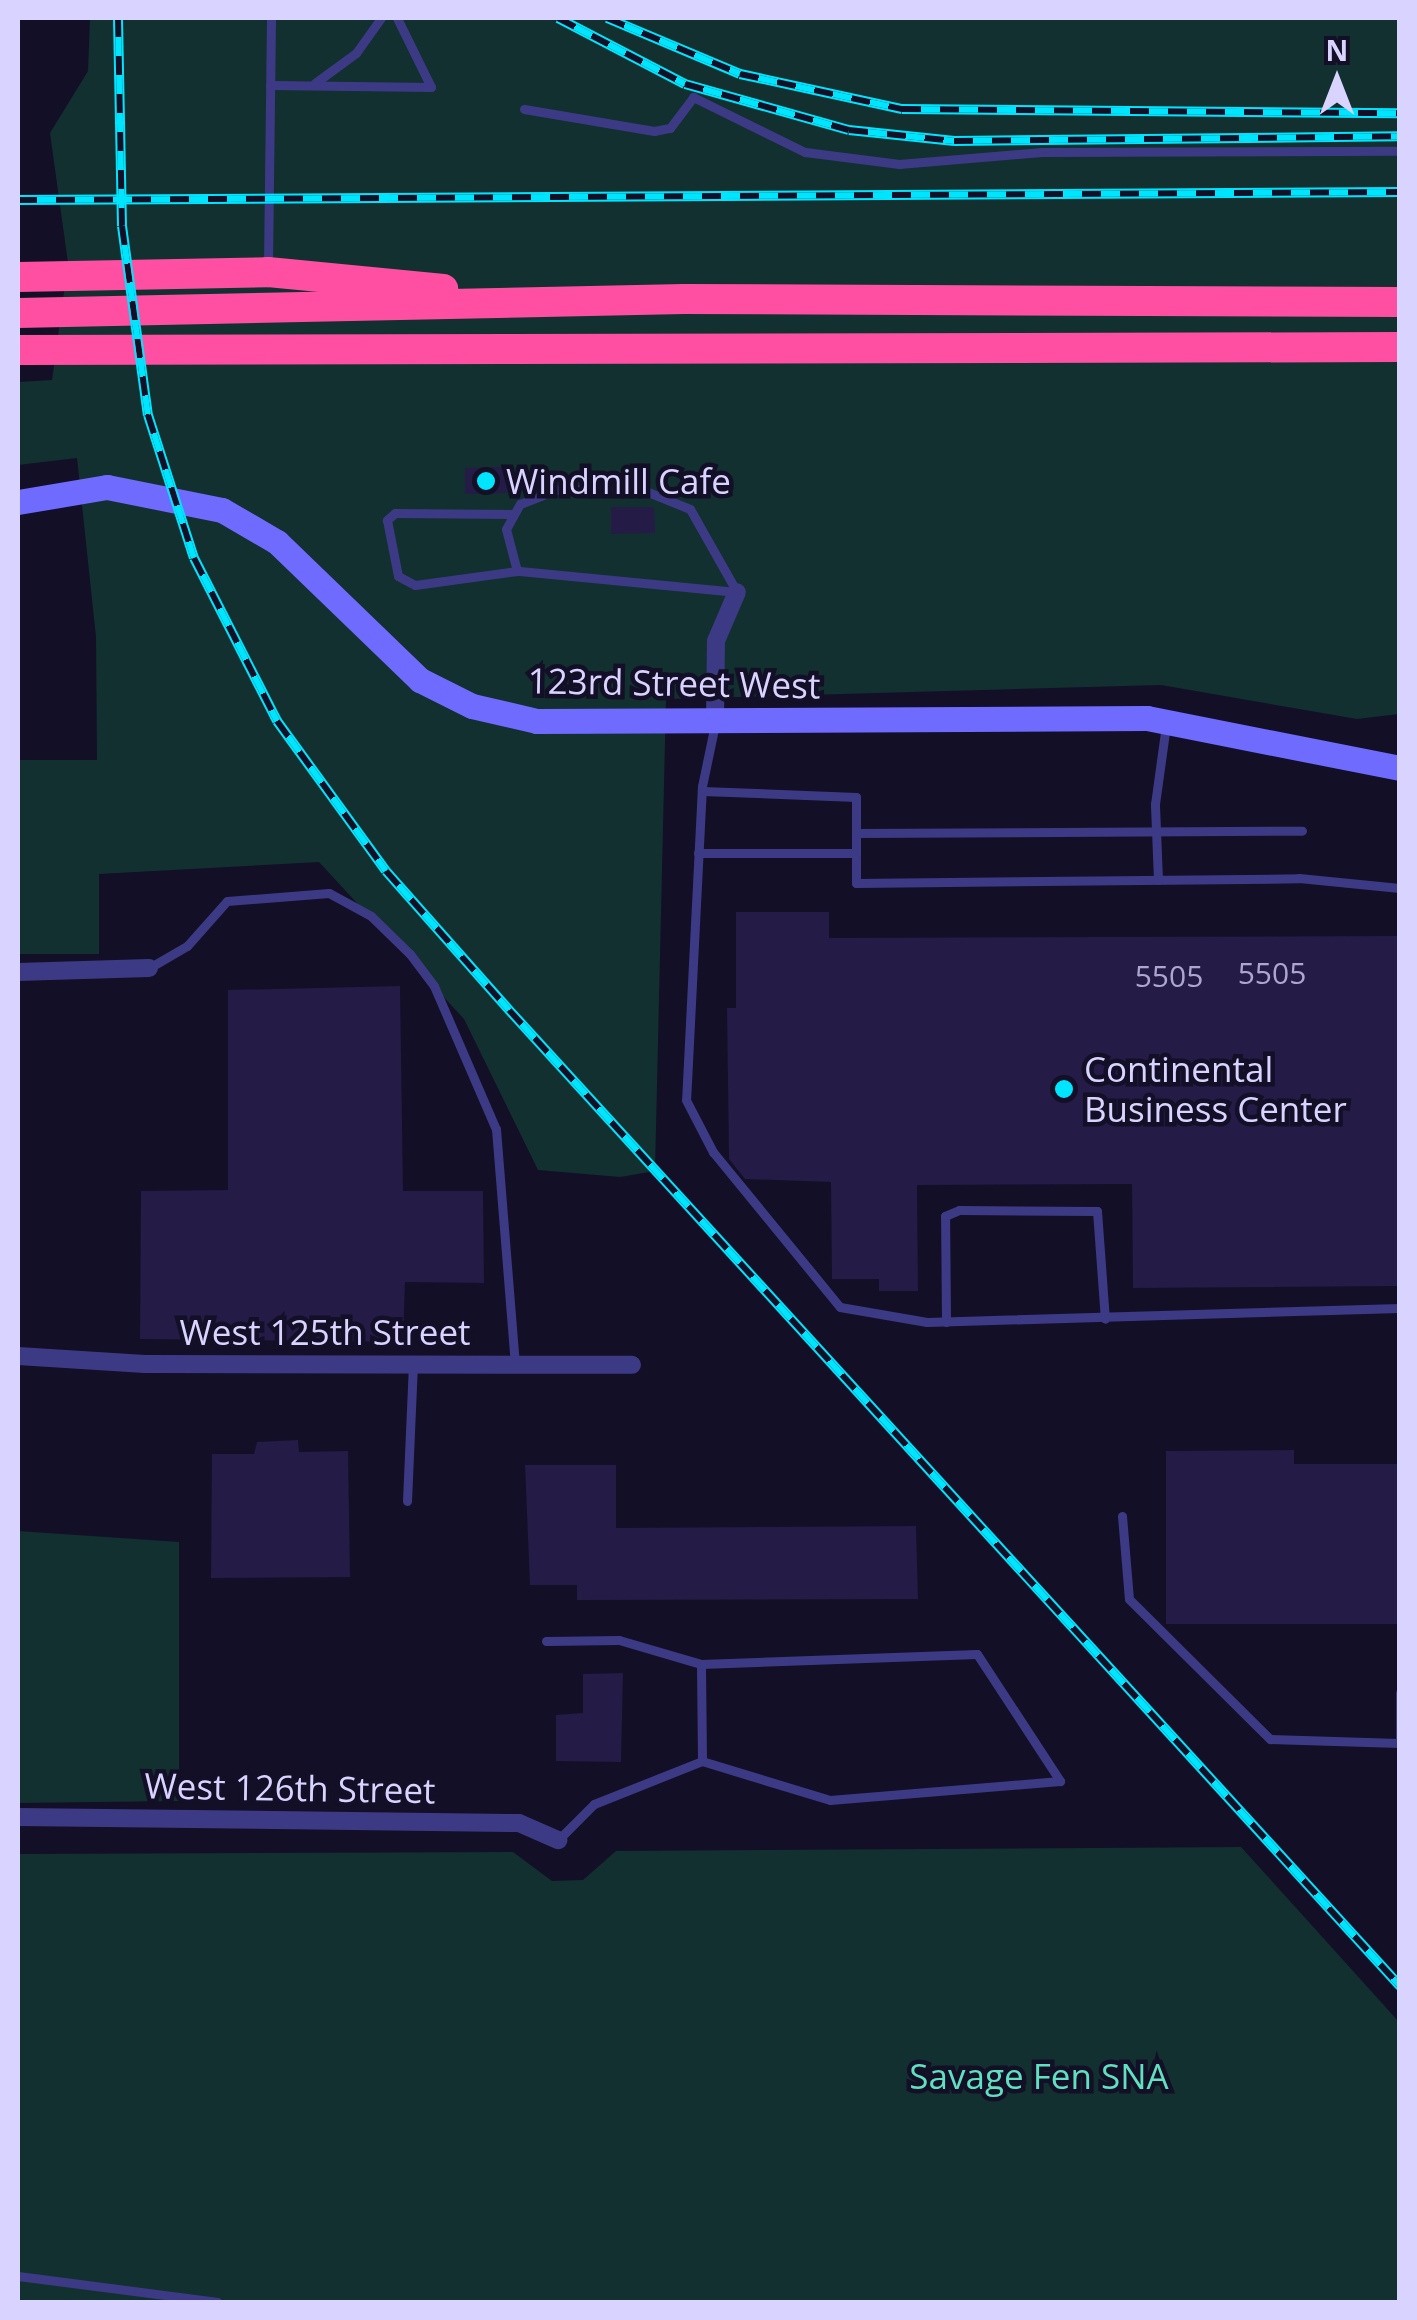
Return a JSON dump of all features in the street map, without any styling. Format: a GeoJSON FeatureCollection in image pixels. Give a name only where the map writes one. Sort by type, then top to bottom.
{"type":"FeatureCollection","features":[{"type":"Feature","properties":{"kind":"highway"},"geometry":{"type":"LineString","coordinates":[[18,277],[268,272],[540,302]]}},
{"type":"Feature","properties":{"kind":"highway"},"geometry":{"type":"LineString","coordinates":[[18,313],[540,302],[1400,302]]}},
{"type":"Feature","properties":{"kind":"highway"},"geometry":{"type":"LineString","coordinates":[[18,350],[1400,348]]}},
{"type":"Feature","properties":{"kind":"street","name":"123rd Street West"},"geometry":{"type":"LineString","coordinates":[[18,502],[107,487],[222,510],[277,542],[420,680],[472,706],[537,721],[1167,722],[1400,768]]}},
{"type":"Feature","properties":{"kind":"street"},"geometry":{"type":"LineString","coordinates":[[716,721],[716,641],[737,592]]}},
{"type":"Feature","properties":{"kind":"street"},"geometry":{"type":"LineString","coordinates":[[18,972],[149,968]]}},
{"type":"Feature","properties":{"kind":"street","name":"West 125th Street"},"geometry":{"type":"LineString","coordinates":[[18,1356],[413,1365],[632,1365]]}},
{"type":"Feature","properties":{"kind":"street","name":"West 126th Street"},"geometry":{"type":"LineString","coordinates":[[18,1817],[519,1823],[558,1840]]}},
{"type":"Feature","properties":{"kind":"lane"},"geometry":{"type":"LineString","coordinates":[[268,272],[272,18]]}},
{"type":"Feature","properties":{"kind":"lane"},"geometry":{"type":"LineString","coordinates":[[312,84],[356,53],[381,18]]}},
{"type":"Feature","properties":{"kind":"lane"},"geometry":{"type":"LineString","coordinates":[[270,85],[431,87],[397,18]]}},
{"type":"Feature","properties":{"kind":"lane"},"geometry":{"type":"LineString","coordinates":[[524,109],[654,132],[670,128],[692,97],[805,152],[899,164],[1041,152],[1400,150]]}},
{"type":"Feature","properties":{"kind":"lane"},"geometry":{"type":"LineString","coordinates":[[557,490],[670,494],[690,509],[737,592],[517,571],[415,585],[398,576],[387,520],[395,513],[514,514],[557,490]]}},
{"type":"Feature","properties":{"kind":"lane"},"geometry":{"type":"LineString","coordinates":[[514,514],[506,548],[517,571]]}},
{"type":"Feature","properties":{"kind":"lane"},"geometry":{"type":"LineString","coordinates":[[716,721],[702,791],[686,1100],[713,1152],[840,1308],[946,1322],[1400,1308]]}},
{"type":"Feature","properties":{"kind":"lane"},"geometry":{"type":"LineString","coordinates":[[1158,880],[1156,832],[1167,722]]}},
{"type":"Feature","properties":{"kind":"lane"},"geometry":{"type":"LineString","coordinates":[[702,791],[856,797],[856,883],[1299,878],[1400,888]]}},
{"type":"Feature","properties":{"kind":"lane"},"geometry":{"type":"LineString","coordinates":[[856,834],[1302,830]]}},
{"type":"Feature","properties":{"kind":"lane"},"geometry":{"type":"LineString","coordinates":[[698,853],[856,853]]}},
{"type":"Feature","properties":{"kind":"lane"},"geometry":{"type":"LineString","coordinates":[[149,968],[188,946],[227,900],[329,893],[371,916],[410,954],[434,986],[496,1129],[515,1365]]}},
{"type":"Feature","properties":{"kind":"lane"},"geometry":{"type":"LineString","coordinates":[[946,1322],[945,1216],[959,1210],[1097,1211],[1105,1319]]}},
{"type":"Feature","properties":{"kind":"lane"},"geometry":{"type":"LineString","coordinates":[[408,1501],[413,1365]]}},
{"type":"Feature","properties":{"kind":"lane"},"geometry":{"type":"LineString","coordinates":[[1122,1516],[1128,1599],[1270,1740],[1399,1742],[1400,1693]]}},
{"type":"Feature","properties":{"kind":"lane"},"geometry":{"type":"LineString","coordinates":[[546,1640],[620,1640],[701,1664],[977,1654],[1060,1781],[830,1800],[702,1761],[594,1804],[558,1840]]}},
{"type":"Feature","properties":{"kind":"lane"},"geometry":{"type":"LineString","coordinates":[[701,1664],[702,1761]]}},
{"type":"Feature","properties":{"kind":"lane"},"geometry":{"type":"LineString","coordinates":[[18,2276],[217,2302]]}},
{"type":"Feature","properties":{"kind":"green space"},"geometry":{"type":"Polygon","coordinates":[[[90,18],[1399,18],[1399,714],[1357,719],[1161,685],[666,699],[655,1171],[620,1177],[538,1170],[464,1019],[319,862],[99,874],[99,954],[18,954],[18,760],[97,760],[96,637],[77,458],[18,465],[18,382],[52,380],[68,263],[50,133],[88,71],[90,18]]]}},
{"type":"Feature","properties":{"kind":"green space"},"geometry":{"type":"Polygon","coordinates":[[[18,1531],[179,1542],[179,1801],[18,1803],[18,1531]]]}},
{"type":"Feature","properties":{"kind":"green space","name":"Savage Fen SNA"},"geometry":{"type":"Polygon","coordinates":[[[1241,1847],[1399,2022],[1399,2302],[18,2302],[18,1854],[513,1852],[552,1881],[583,1880],[616,1851],[1241,1847]]]}},
{"type":"Feature","properties":{"kind":"building","name":"Windmill Cafe"},"geometry":{"type":"Polygon","coordinates":[[[507,467],[507,493],[465,494],[465,468],[507,467]]]}},
{"type":"Feature","properties":{"kind":"building"},"geometry":{"type":"Polygon","coordinates":[[[611,507],[654,507],[655,533],[611,534],[611,507]]]}},
{"type":"Feature","properties":{"kind":"building","name":"Continental Business Center"},"geometry":{"type":"Polygon","coordinates":[[[736,912],[829,912],[829,938],[1400,936],[1400,1286],[1133,1288],[1132,1184],[917,1185],[918,1291],[879,1291],[879,1279],[832,1279],[831,1182],[745,1179],[729,1159],[727,1008],[736,1008],[736,912]]]}},
{"type":"Feature","properties":{"kind":"building"},"geometry":{"type":"Polygon","coordinates":[[[400,986],[403,1191],[483,1191],[484,1283],[405,1282],[403,1342],[140,1339],[141,1191],[228,1190],[228,990],[400,986]]]}},
{"type":"Feature","properties":{"kind":"building"},"geometry":{"type":"Polygon","coordinates":[[[298,1440],[299,1452],[348,1451],[350,1577],[211,1578],[212,1454],[254,1454],[257,1442],[298,1440]]]}},
{"type":"Feature","properties":{"kind":"building"},"geometry":{"type":"Polygon","coordinates":[[[1294,1450],[1294,1464],[1400,1464],[1400,1624],[1166,1624],[1166,1451],[1294,1450]]]}},
{"type":"Feature","properties":{"kind":"building"},"geometry":{"type":"Polygon","coordinates":[[[525,1465],[616,1465],[616,1528],[916,1526],[918,1599],[577,1600],[577,1585],[530,1585],[525,1465]]]}},
{"type":"Feature","properties":{"kind":"building"},"geometry":{"type":"Polygon","coordinates":[[[623,1673],[621,1762],[556,1761],[556,1715],[583,1713],[583,1674],[623,1673]]]}},
{"type":"Feature","properties":{"kind":"railway"},"geometry":{"type":"LineString","coordinates":[[118,18],[122,226],[148,415],[194,558],[277,721],[386,871],[509,1010],[1400,1986]]}},
{"type":"Feature","properties":{"kind":"railway"},"geometry":{"type":"LineString","coordinates":[[558,18],[685,84],[849,130],[954,141],[1400,136]]}},
{"type":"Feature","properties":{"kind":"railway"},"geometry":{"type":"LineString","coordinates":[[607,18],[740,74],[902,109],[1400,113]]}},
{"type":"Feature","properties":{"kind":"railway"},"geometry":{"type":"LineString","coordinates":[[18,200],[1400,192]]}},
{"type":"Feature","properties":{"kind":"place","name":"Windmill Cafe"},"geometry":{"type":"Point","coordinates":[486,481]}},
{"type":"Feature","properties":{"kind":"place","name":"Continental Business Center"},"geometry":{"type":"Point","coordinates":[1064,1089]}}]}
